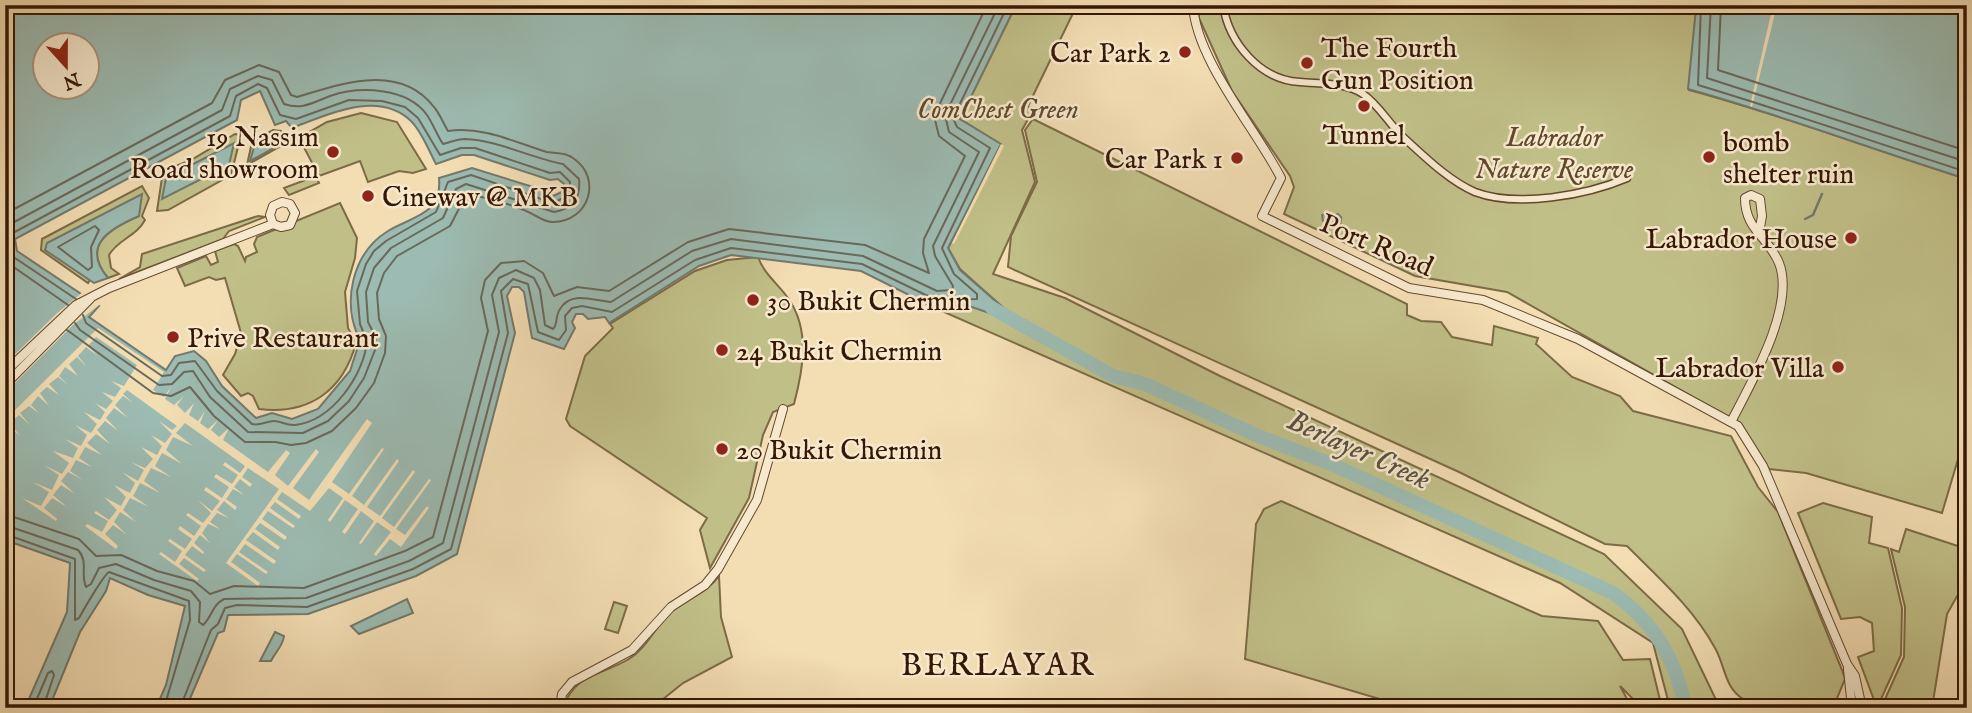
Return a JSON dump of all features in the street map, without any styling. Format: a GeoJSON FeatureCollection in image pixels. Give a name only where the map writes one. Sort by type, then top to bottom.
{"type":"FeatureCollection","features":[{"type":"Feature","properties":{"kind":"street","name":"Port Road"},"geometry":{"type":"LineString","coordinates":[[1193,5],[1194,19],[1227,92],[1281,178],[1262,216],[1409,288],[1483,300],[1541,322],[1578,339],[1731,422]]}},
{"type":"Feature","properties":{"kind":"street"},"geometry":{"type":"LineString","coordinates":[[1223,5],[1237,44],[1254,62],[1274,76],[1298,82],[1334,84],[1364,94],[1421,152],[1476,192],[1507,199],[1559,197],[1596,191],[1627,177]]}},
{"type":"Feature","properties":{"kind":"street"},"geometry":{"type":"LineString","coordinates":[[5,372],[76,305],[274,224]]}},
{"type":"Feature","properties":{"kind":"street"},"geometry":{"type":"LineString","coordinates":[[1759,233],[1778,261],[1783,278],[1783,296],[1756,371],[1731,422],[1744,432],[1763,466],[1847,664],[1855,676],[1862,708]]}},
{"type":"Feature","properties":{"kind":"street"},"geometry":{"type":"LineString","coordinates":[[5,385],[92,297]]}},
{"type":"Feature","properties":{"kind":"street"},"geometry":{"type":"LineString","coordinates":[[560,708],[562,694],[572,682],[580,675],[632,650],[671,607],[705,585],[718,569],[757,500],[783,409]]}},
{"type":"Feature","properties":{"kind":"street"},"geometry":{"type":"LineString","coordinates":[[1847,664],[1852,708]]}},
{"type":"Feature","properties":{"kind":"green space","name":"ComChest Green"},"geometry":{"type":"Polygon","coordinates":[[[1016,5],[1077,5],[1028,106],[1032,112],[1022,130],[1035,182],[993,274],[1065,298],[1220,376],[1604,554],[1682,629],[1720,708],[1670,708],[1653,643],[1560,583],[935,308],[966,304],[1004,318],[1008,312],[960,269],[948,248],[1000,144],[960,119],[1016,5]]]}},
{"type":"Feature","properties":{"kind":"green space","name":"Labrador Nature Reserve"},"geometry":{"type":"Polygon","coordinates":[[[1198,5],[1686,5],[1696,9],[1689,90],[1759,110],[1967,179],[1967,429],[1942,513],[1806,473],[1769,469],[1739,423],[1507,292],[1415,276],[1284,214],[1294,187],[1290,176],[1232,91],[1199,18],[1198,5]]]}},
{"type":"Feature","properties":{"kind":"green space"},"geometry":{"type":"Polygon","coordinates":[[[361,113],[397,122],[426,169],[413,173],[399,171],[368,182],[360,161],[319,176],[299,138],[327,122],[361,113]]]}},
{"type":"Feature","properties":{"kind":"green space"},"geometry":{"type":"Polygon","coordinates":[[[1033,119],[1407,304],[1407,315],[1421,321],[1441,322],[1452,337],[1492,345],[1494,326],[1538,338],[1536,344],[1572,377],[1620,396],[1633,411],[1731,436],[1758,487],[1778,512],[1842,670],[1845,679],[1833,708],[1773,707],[1743,699],[1728,682],[1706,633],[1675,594],[1627,546],[1605,544],[1459,472],[1008,267],[1011,236],[1037,182],[1025,130],[1033,119]]]}},
{"type":"Feature","properties":{"kind":"green space"},"geometry":{"type":"Polygon","coordinates":[[[273,130],[281,131],[288,142],[247,165],[252,142],[273,130]],[[274,137],[250,161],[284,142],[274,137]]]}},
{"type":"Feature","properties":{"kind":"green space"},"geometry":{"type":"Polygon","coordinates":[[[235,134],[241,135],[231,175],[168,210],[157,211],[163,171],[191,160],[235,134]]]}},
{"type":"Feature","properties":{"kind":"green space"},"geometry":{"type":"Polygon","coordinates":[[[316,176],[319,183],[289,195],[284,188],[316,176]]]}},
{"type":"Feature","properties":{"kind":"green space"},"geometry":{"type":"Polygon","coordinates":[[[142,186],[149,198],[142,216],[145,220],[109,255],[111,268],[119,274],[108,278],[100,266],[98,247],[110,232],[139,216],[46,250],[90,280],[88,283],[41,250],[42,239],[142,186]]]}},
{"type":"Feature","properties":{"kind":"green space"},"geometry":{"type":"Polygon","coordinates":[[[340,203],[357,238],[355,258],[345,292],[348,328],[356,343],[350,360],[333,387],[308,403],[277,410],[259,409],[253,396],[248,393],[241,396],[223,375],[235,354],[241,333],[225,278],[216,280],[209,277],[185,286],[177,268],[206,256],[211,265],[218,262],[215,251],[234,244],[238,246],[245,261],[246,257],[257,252],[254,244],[257,237],[340,203]]]}},
{"type":"Feature","properties":{"kind":"green space"},"geometry":{"type":"Polygon","coordinates":[[[258,216],[265,217],[229,231],[223,239],[119,279],[140,267],[142,254],[258,216]]]}},
{"type":"Feature","properties":{"kind":"green space"},"geometry":{"type":"Polygon","coordinates":[[[758,257],[796,313],[803,351],[800,378],[794,404],[773,412],[763,435],[749,498],[710,568],[700,530],[707,518],[570,426],[566,419],[585,356],[613,328],[610,324],[695,271],[727,260],[758,257]]]}},
{"type":"Feature","properties":{"kind":"green space"},"geometry":{"type":"Polygon","coordinates":[[[1281,501],[1542,616],[1598,621],[1623,660],[1650,659],[1660,700],[1658,708],[1642,708],[1620,686],[1632,708],[1410,708],[1245,659],[1256,524],[1264,509],[1281,501]]]}},
{"type":"Feature","properties":{"kind":"green space"},"geometry":{"type":"Polygon","coordinates":[[[1823,503],[1872,517],[1869,543],[1888,548],[1902,608],[1901,655],[1877,708],[1858,657],[1874,651],[1872,623],[1860,617],[1841,619],[1798,513],[1823,503]]]}},
{"type":"Feature","properties":{"kind":"green space"},"geometry":{"type":"Polygon","coordinates":[[[1906,529],[1967,549],[1967,585],[1964,584],[1947,614],[1932,708],[1881,708],[1904,657],[1905,607],[1891,549],[1899,552],[1906,529]]]}},
{"type":"Feature","properties":{"kind":"green space"},"geometry":{"type":"Polygon","coordinates":[[[719,576],[721,617],[732,657],[683,683],[652,708],[563,708],[574,688],[590,677],[629,659],[672,611],[709,587],[719,576]]]}},
{"type":"Feature","properties":{"kind":"green space"},"geometry":{"type":"Polygon","coordinates":[[[614,602],[627,606],[618,633],[605,629],[614,602]]]}},
{"type":"Feature","properties":{"kind":"water"},"geometry":{"type":"Polygon","coordinates":[[[5,5],[1016,5],[960,119],[1001,144],[948,248],[960,270],[1008,312],[1004,318],[966,305],[935,308],[861,271],[731,255],[699,266],[609,323],[605,317],[588,319],[583,314],[576,314],[572,322],[575,328],[564,349],[532,338],[524,292],[519,287],[512,287],[507,296],[515,333],[457,554],[416,576],[308,614],[228,615],[224,631],[218,633],[186,708],[156,708],[166,685],[185,606],[148,595],[110,578],[106,591],[80,632],[49,708],[25,708],[67,612],[70,563],[5,540],[5,5]],[[260,91],[241,100],[237,120],[15,239],[17,251],[99,306],[89,317],[166,370],[175,356],[194,351],[206,361],[222,386],[256,418],[272,413],[292,419],[318,409],[350,371],[360,340],[351,311],[353,280],[358,266],[366,252],[388,231],[421,215],[433,205],[438,194],[439,178],[472,168],[546,191],[553,196],[564,191],[564,184],[558,179],[550,180],[474,155],[462,155],[436,164],[415,125],[398,112],[383,107],[352,108],[292,128],[286,121],[275,125],[260,91]]]}},
{"type":"Feature","properties":{"kind":"water"},"geometry":{"type":"Polygon","coordinates":[[[1686,5],[1967,5],[1967,179],[1688,89],[1696,9],[1686,5]]]}},
{"type":"Feature","properties":{"kind":"water"},"geometry":{"type":"Polygon","coordinates":[[[273,134],[285,142],[250,161],[255,144],[273,134]]]}},
{"type":"Feature","properties":{"kind":"water"},"geometry":{"type":"Polygon","coordinates":[[[234,143],[229,165],[162,199],[166,178],[234,143]]]}},
{"type":"Feature","properties":{"kind":"water"},"geometry":{"type":"Polygon","coordinates":[[[142,194],[139,216],[110,232],[98,247],[100,266],[108,278],[94,283],[45,250],[47,243],[142,194]]]}},
{"type":"Feature","properties":{"kind":"water"},"geometry":{"type":"Polygon","coordinates":[[[1329,212],[1331,217],[1338,214],[1341,217],[1340,226],[1323,221],[1322,215],[1329,212]]]}},
{"type":"Feature","properties":{"kind":"water"},"geometry":{"type":"Polygon","coordinates":[[[407,599],[413,613],[359,634],[351,626],[407,599]]]}},
{"type":"Feature","properties":{"kind":"water"},"geometry":{"type":"Polygon","coordinates":[[[275,632],[284,636],[281,646],[271,661],[260,661],[275,632]]]}},
{"type":"Feature","properties":{"kind":"pier"},"geometry":{"type":"Polygon","coordinates":[[[1773,5],[1777,5],[1752,107],[1750,106],[1773,5]]]}},
{"type":"Feature","properties":{"kind":"pier"},"geometry":{"type":"Polygon","coordinates":[[[1001,144],[1004,146],[954,244],[952,243],[1001,144]]]}},
{"type":"Feature","properties":{"kind":"pier"},"geometry":{"type":"Polygon","coordinates":[[[84,291],[102,303],[73,325],[5,393],[5,380],[59,327],[5,376],[5,364],[56,314],[84,291]]]}},
{"type":"Feature","properties":{"kind":"pier"},"geometry":{"type":"Polygon","coordinates":[[[98,328],[164,372],[153,390],[164,397],[171,387],[165,399],[174,405],[184,396],[177,405],[185,413],[194,403],[189,415],[198,421],[205,411],[200,423],[208,429],[218,420],[211,430],[219,437],[229,428],[223,440],[268,472],[286,450],[290,453],[275,475],[288,486],[316,449],[319,452],[293,488],[309,500],[367,419],[372,423],[332,482],[349,494],[382,448],[384,449],[352,496],[364,505],[397,459],[399,461],[367,507],[380,516],[413,470],[415,472],[382,518],[394,527],[429,479],[431,480],[396,529],[405,535],[427,506],[429,508],[401,547],[390,539],[376,556],[374,554],[391,532],[377,522],[361,544],[359,543],[374,521],[361,511],[345,534],[342,532],[358,509],[345,500],[330,522],[328,520],[343,498],[329,488],[310,511],[282,492],[277,499],[301,516],[299,519],[275,502],[270,508],[295,526],[293,528],[268,511],[262,519],[287,537],[285,540],[260,523],[255,529],[280,547],[278,550],[253,532],[246,540],[276,561],[274,564],[245,544],[239,552],[268,572],[266,574],[237,554],[231,562],[260,583],[258,586],[226,563],[279,489],[248,468],[242,477],[252,484],[250,487],[240,479],[234,487],[244,495],[233,489],[226,499],[237,507],[235,510],[224,501],[217,510],[229,518],[217,513],[210,522],[220,529],[208,524],[202,533],[210,543],[200,535],[194,543],[203,554],[192,546],[185,555],[206,570],[204,572],[184,558],[179,564],[199,579],[197,581],[159,554],[161,552],[175,562],[182,551],[168,541],[170,539],[185,549],[192,539],[178,529],[180,526],[194,536],[201,526],[186,515],[188,513],[203,523],[211,513],[198,500],[212,511],[220,501],[204,490],[206,487],[222,498],[229,487],[214,477],[216,474],[232,484],[238,475],[223,465],[225,462],[240,473],[245,466],[185,423],[176,433],[193,446],[173,437],[166,450],[182,464],[162,453],[155,466],[171,477],[151,468],[144,481],[160,493],[140,483],[133,496],[149,507],[130,498],[123,510],[136,522],[120,512],[114,522],[127,535],[113,525],[105,534],[118,546],[116,549],[85,526],[87,524],[102,532],[108,521],[94,513],[96,511],[109,520],[117,510],[104,497],[121,506],[126,497],[114,485],[130,493],[135,483],[122,472],[138,481],[144,470],[131,462],[145,468],[153,459],[141,447],[157,455],[162,446],[151,435],[165,443],[172,434],[159,421],[172,430],[177,426],[127,390],[123,394],[133,403],[123,396],[115,405],[128,418],[114,408],[106,418],[118,431],[105,421],[97,430],[110,444],[96,434],[87,443],[102,455],[85,447],[79,458],[92,467],[76,460],[70,471],[83,480],[68,472],[61,481],[75,494],[61,485],[53,495],[67,507],[52,498],[44,508],[56,521],[22,498],[41,506],[49,492],[33,482],[52,490],[59,475],[44,465],[62,474],[69,463],[53,451],[73,458],[78,448],[65,439],[81,446],[87,435],[75,425],[91,433],[97,424],[84,412],[100,420],[105,412],[95,403],[106,409],[113,401],[102,392],[115,397],[121,388],[111,381],[124,386],[137,365],[96,337],[88,346],[98,356],[86,347],[78,356],[87,367],[77,357],[69,364],[78,376],[65,367],[59,376],[68,385],[58,377],[49,384],[59,395],[47,387],[40,393],[49,406],[38,396],[31,405],[40,414],[29,406],[20,413],[30,425],[19,415],[10,423],[20,436],[9,426],[5,428],[5,420],[98,328]]]}},
{"type":"Feature","properties":{"kind":"waterway"},"geometry":{"type":"LineString","coordinates":[[1805,219],[1813,215],[1822,194]]}},
{"type":"Feature","properties":{"kind":"waterway","name":"Berlayer Creek"},"geometry":{"type":"LineString","coordinates":[[992,308],[1113,376],[1145,384],[1258,436],[1331,464],[1613,593],[1640,616],[1661,643],[1676,674],[1685,708]]}},
{"type":"Feature","properties":{"kind":"place","name":"Car Park 2"},"geometry":{"type":"Point","coordinates":[1185,52]}},
{"type":"Feature","properties":{"kind":"place","name":"The Fourth Gun Position"},"geometry":{"type":"Point","coordinates":[1307,63]}},
{"type":"Feature","properties":{"kind":"place","name":"Tunnel"},"geometry":{"type":"Point","coordinates":[1364,106]}},
{"type":"Feature","properties":{"kind":"place","name":"19 Nassim Road showroom"},"geometry":{"type":"Point","coordinates":[333,152]}},
{"type":"Feature","properties":{"kind":"place","name":"bomb shelter ruin"},"geometry":{"type":"Point","coordinates":[1709,157]}},
{"type":"Feature","properties":{"kind":"place","name":"Car Park 1"},"geometry":{"type":"Point","coordinates":[1237,158]}},
{"type":"Feature","properties":{"kind":"place","name":"Cinewav @ MKB"},"geometry":{"type":"Point","coordinates":[368,196]}},
{"type":"Feature","properties":{"kind":"place","name":"Labrador House"},"geometry":{"type":"Point","coordinates":[1851,238]}},
{"type":"Feature","properties":{"kind":"place","name":"30 Bukit Chermin"},"geometry":{"type":"Point","coordinates":[753,300]}},
{"type":"Feature","properties":{"kind":"place","name":"Prive Restaurant"},"geometry":{"type":"Point","coordinates":[173,337]}},
{"type":"Feature","properties":{"kind":"place","name":"24 Bukit Chermin"},"geometry":{"type":"Point","coordinates":[722,350]}},
{"type":"Feature","properties":{"kind":"place","name":"Labrador Villa"},"geometry":{"type":"Point","coordinates":[1838,367]}},
{"type":"Feature","properties":{"kind":"place","name":"20 Bukit Chermin"},"geometry":{"type":"Point","coordinates":[722,449]}},
{"type":"Feature","properties":{"kind":"district","name":"BERLAYAR"},"geometry":{"type":"Point","coordinates":[998,664]}}]}
